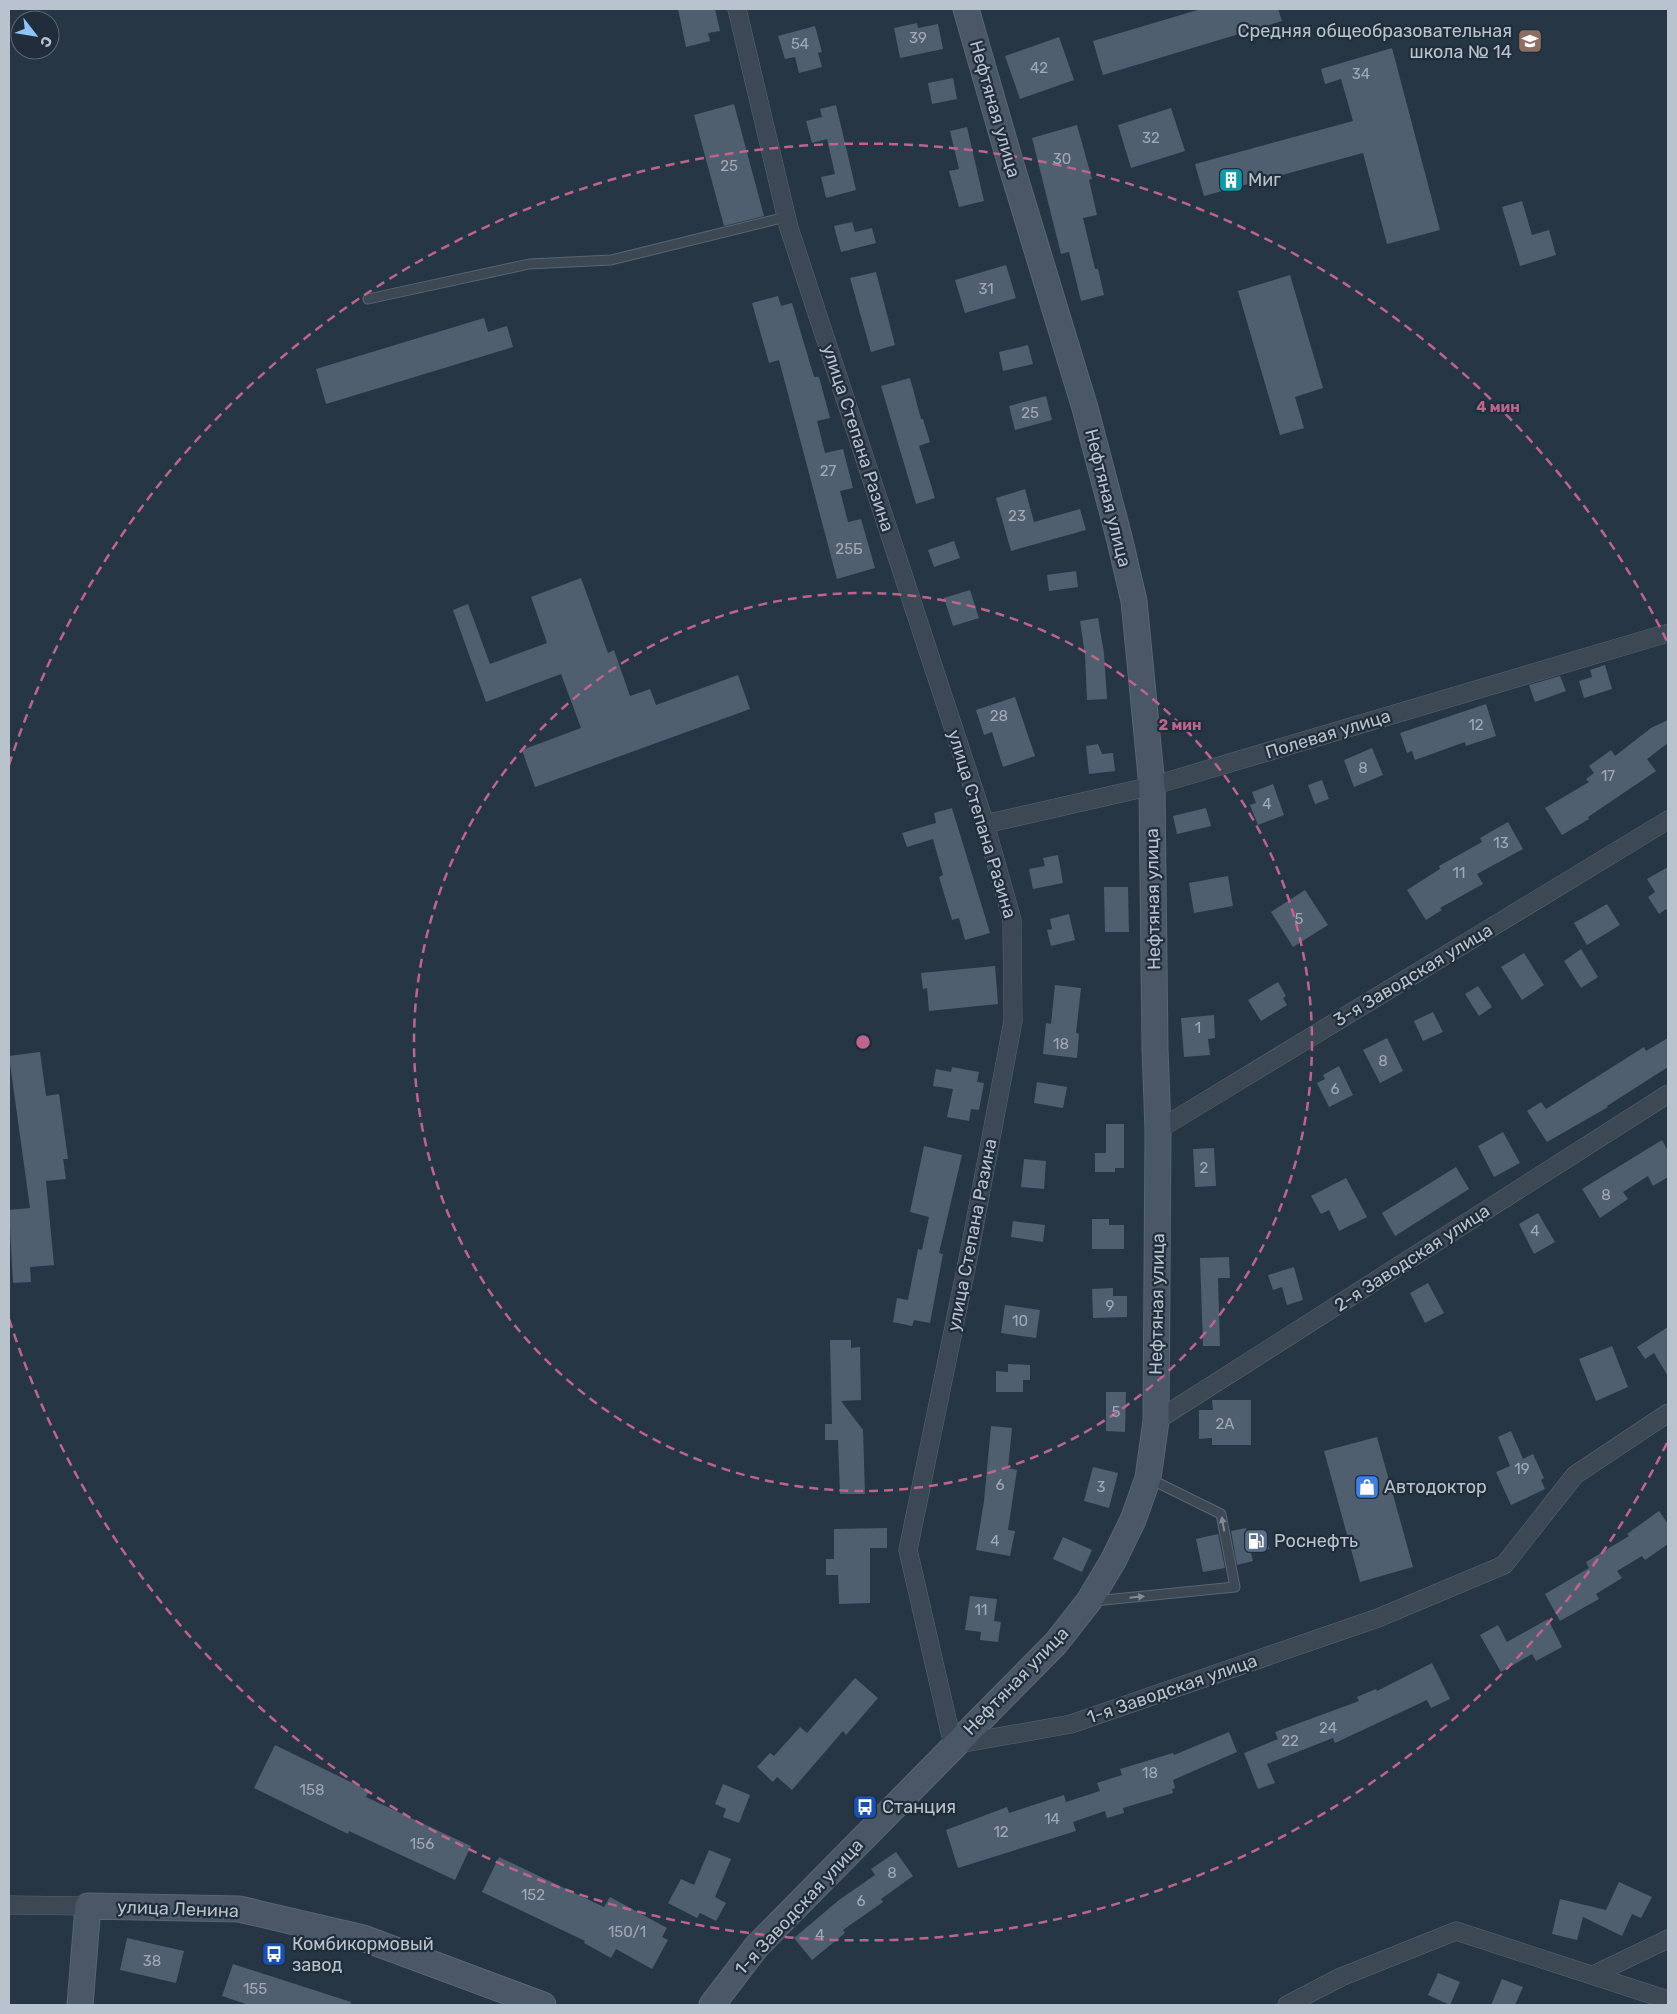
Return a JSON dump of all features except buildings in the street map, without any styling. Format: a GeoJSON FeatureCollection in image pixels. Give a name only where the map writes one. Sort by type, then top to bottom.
{"type":"FeatureCollection","features":[{"type":"Feature","properties":{"kind":"main road","name":"Нефтяная улица"},"geometry":{"type":"LineString","coordinates":[[953,1745],[1056,1643],[1089,1602],[1114,1561],[1133,1520],[1148,1478],[1156,1421],[1158,1130],[1155,1048],[1152,786],[1134,600],[1085,408],[966,9]]}},
{"type":"Feature","properties":{"kind":"main road","name":"1-я Заводская улица"},"geometry":{"type":"LineString","coordinates":[[712,2005],[757,1946],[953,1745]]}},
{"type":"Feature","properties":{"kind":"main road"},"geometry":{"type":"LineString","coordinates":[[80,2005],[88,1906]]}},
{"type":"Feature","properties":{"kind":"main road","name":"улица Ленина"},"geometry":{"type":"LineString","coordinates":[[88,1906],[239,1909],[363,1938],[542,2005]]}},
{"type":"Feature","properties":{"kind":"street","name":"улица Степана Разина"},"geometry":{"type":"LineString","coordinates":[[737,9],[786,216],[985,824],[1012,920],[1012,1021],[970,1249],[908,1550],[953,1745]]}},
{"type":"Feature","properties":{"kind":"street","name":"Полевая улица"},"geometry":{"type":"LineString","coordinates":[[985,824],[1152,786],[1668,633]]}},
{"type":"Feature","properties":{"kind":"street","name":"3-я Заводская улица"},"geometry":{"type":"LineString","coordinates":[[1158,1130],[1668,820]]}},
{"type":"Feature","properties":{"kind":"street","name":"2-я Заводская улица"},"geometry":{"type":"LineString","coordinates":[[1156,1421],[1668,1094]]}},
{"type":"Feature","properties":{"kind":"street","name":"1-я Заводская улица"},"geometry":{"type":"LineString","coordinates":[[953,1745],[1072,1724],[1378,1618],[1504,1565],[1574,1475],[1668,1413]]}},
{"type":"Feature","properties":{"kind":"street","name":"улица Ленина"},"geometry":{"type":"LineString","coordinates":[[9,1905],[88,1906]]}},
{"type":"Feature","properties":{"kind":"street"},"geometry":{"type":"LineString","coordinates":[[1287,2005],[1341,1977],[1456,1931],[1668,2000]]}},
{"type":"Feature","properties":{"kind":"street"},"geometry":{"type":"LineString","coordinates":[[1593,1975],[1668,1939]]}},
{"type":"Feature","properties":{"kind":"lane"},"geometry":{"type":"LineString","coordinates":[[368,299],[529,264],[611,260],[786,216]]}},
{"type":"Feature","properties":{"kind":"lane"},"geometry":{"type":"LineString","coordinates":[[1089,1602],[1235,1587],[1221,1514],[1148,1478]]}},
{"type":"Feature","properties":{"kind":"place","name":"Средняя общеобразовательная школа № 14"},"geometry":{"type":"Point","coordinates":[1530,41]}},
{"type":"Feature","properties":{"kind":"place","name":"Миг"},"geometry":{"type":"Point","coordinates":[1231,180]}},
{"type":"Feature","properties":{"kind":"place","name":"Автодоктор"},"geometry":{"type":"Point","coordinates":[1367,1487]}},
{"type":"Feature","properties":{"kind":"place","name":"Роснефть"},"geometry":{"type":"Point","coordinates":[1256,1541]}},
{"type":"Feature","properties":{"kind":"place","name":"Станция"},"geometry":{"type":"Point","coordinates":[865,1807]}},
{"type":"Feature","properties":{"kind":"place","name":"Комбикормовый завод"},"geometry":{"type":"Point","coordinates":[274,1954]}}]}
